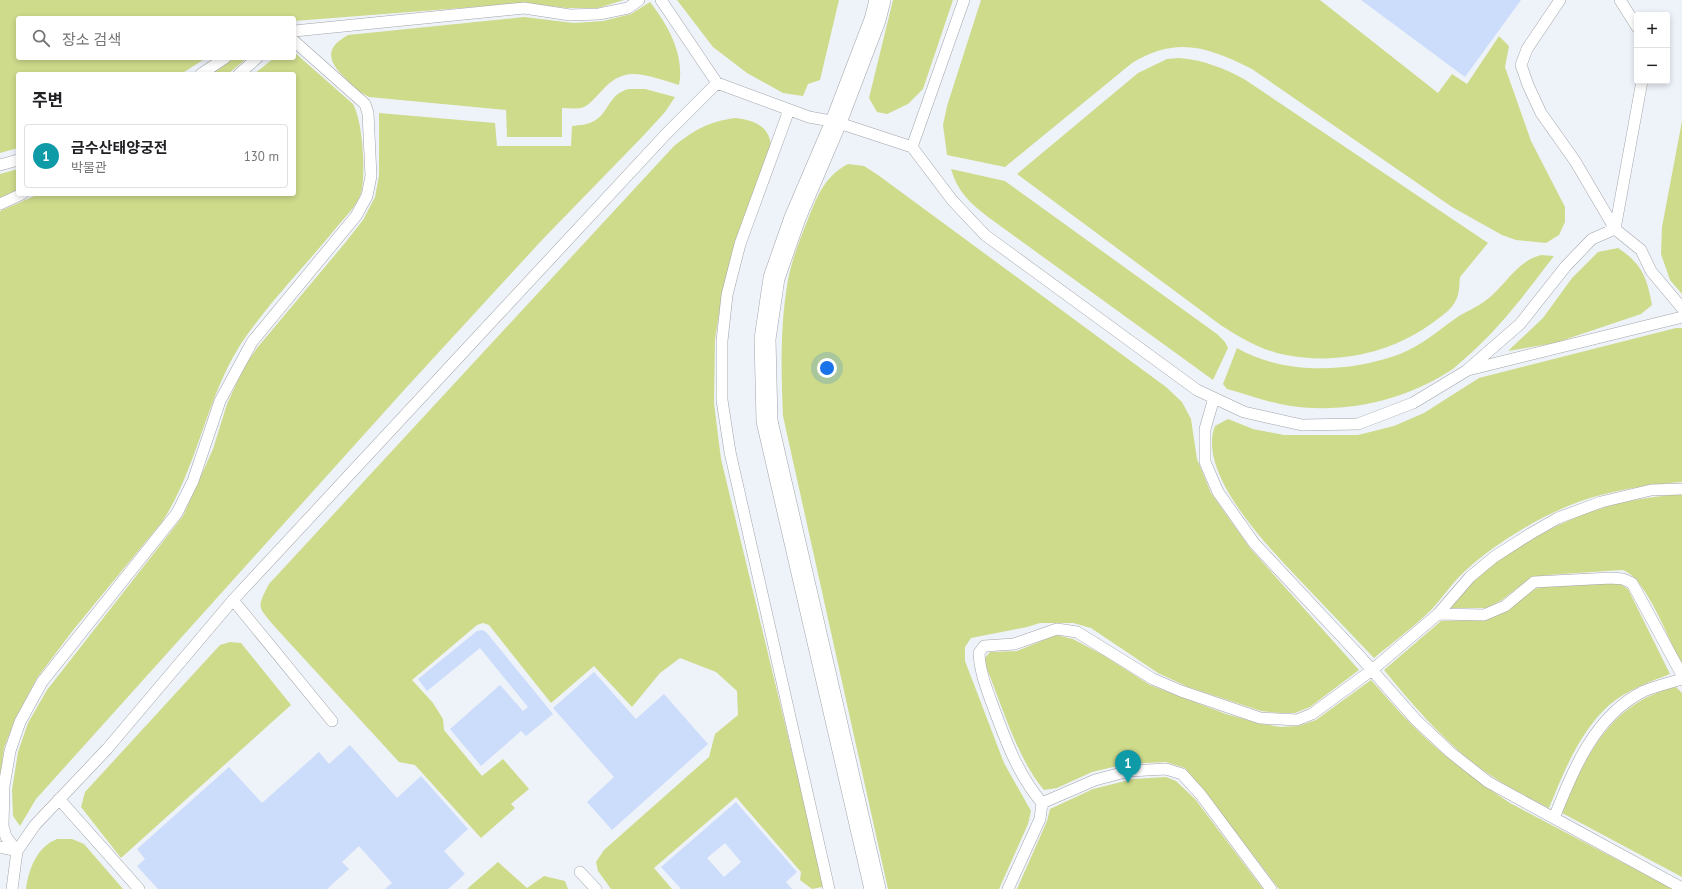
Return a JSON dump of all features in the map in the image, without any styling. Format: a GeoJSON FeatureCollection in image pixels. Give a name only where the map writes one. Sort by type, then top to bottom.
{"type":"FeatureCollection","features":[{"type":"Feature","properties":{"kind":"street"},"geometry":{"type":"LineString","coordinates":[[875,889],[770,436],[766,407],[765,339],[774,278],[795,218],[836,122],[875,20],[880,0]]}},
{"type":"Feature","properties":{"kind":"lane"},"geometry":{"type":"LineString","coordinates":[[296,31],[524,8],[570,16],[599,14],[628,8],[639,0]]}},
{"type":"Feature","properties":{"kind":"lane"},"geometry":{"type":"LineString","coordinates":[[661,0],[717,83],[809,117],[836,122],[912,147],[952,200],[985,235],[1197,390],[1244,412],[1302,425],[1358,424],[1413,403],[1466,371],[1520,324],[1566,266],[1592,239],[1615,229]]}},
{"type":"Feature","properties":{"kind":"lane"},"geometry":{"type":"LineString","coordinates":[[912,147],[964,0]]}},
{"type":"Feature","properties":{"kind":"lane"},"geometry":{"type":"LineString","coordinates":[[1560,0],[1527,49],[1521,66],[1528,86],[1541,114],[1575,161],[1615,229],[1641,250],[1650,272],[1682,308]]}},
{"type":"Feature","properties":{"kind":"lane"},"geometry":{"type":"LineString","coordinates":[[1620,0],[1634,22]]}},
{"type":"Feature","properties":{"kind":"lane"},"geometry":{"type":"LineString","coordinates":[[17,851],[6,837],[3,826],[4,786],[10,751],[18,730],[38,689],[78,636],[177,514],[194,481],[220,401],[245,352],[273,315],[356,216],[367,196],[371,176],[368,114],[366,104],[296,43]]}},
{"type":"Feature","properties":{"kind":"lane"},"geometry":{"type":"LineString","coordinates":[[204,72],[222,60]]}},
{"type":"Feature","properties":{"kind":"lane"},"geometry":{"type":"LineString","coordinates":[[241,72],[254,60]]}},
{"type":"Feature","properties":{"kind":"lane"},"geometry":{"type":"LineString","coordinates":[[12,889],[17,851],[35,825],[107,749],[233,600],[667,133],[717,83]]}},
{"type":"Feature","properties":{"kind":"lane"},"geometry":{"type":"LineString","coordinates":[[1615,229],[1641,84]]}},
{"type":"Feature","properties":{"kind":"lane"},"geometry":{"type":"LineString","coordinates":[[789,110],[740,244],[728,295],[722,341],[722,400],[730,452],[829,889]]}},
{"type":"Feature","properties":{"kind":"lane"},"geometry":{"type":"LineString","coordinates":[[0,165],[16,161]]}},
{"type":"Feature","properties":{"kind":"lane"},"geometry":{"type":"LineString","coordinates":[[0,204],[18,196]]}},
{"type":"Feature","properties":{"kind":"lane"},"geometry":{"type":"LineString","coordinates":[[1466,371],[1682,317]]}},
{"type":"Feature","properties":{"kind":"lane"},"geometry":{"type":"LineString","coordinates":[[1214,398],[1205,429],[1205,462],[1218,492],[1254,543],[1372,670],[1416,720],[1450,752],[1488,782],[1682,888]]}},
{"type":"Feature","properties":{"kind":"lane"},"geometry":{"type":"LineString","coordinates":[[1008,889],[1040,819],[1042,803],[1031,790],[1012,758],[980,670],[979,653],[984,646],[1014,644],[1057,629],[1078,632],[1153,679],[1174,688],[1260,718],[1297,720],[1312,714],[1372,670],[1438,614],[1470,577],[1494,557],[1558,518],[1608,500],[1651,490],[1682,489]]}},
{"type":"Feature","properties":{"kind":"lane"},"geometry":{"type":"LineString","coordinates":[[1438,614],[1484,615],[1505,606],[1534,582],[1611,578],[1623,579],[1632,583],[1682,675]]}},
{"type":"Feature","properties":{"kind":"lane"},"geometry":{"type":"LineString","coordinates":[[233,600],[332,721]]}},
{"type":"Feature","properties":{"kind":"lane"},"geometry":{"type":"LineString","coordinates":[[1554,818],[1581,756],[1592,739],[1622,705],[1644,692],[1682,679]]}},
{"type":"Feature","properties":{"kind":"lane"},"geometry":{"type":"LineString","coordinates":[[1042,803],[1095,780],[1129,770],[1166,769],[1182,774],[1201,795],[1271,889]]}},
{"type":"Feature","properties":{"kind":"lane"},"geometry":{"type":"LineString","coordinates":[[59,799],[140,889]]}},
{"type":"Feature","properties":{"kind":"lane"},"geometry":{"type":"LineString","coordinates":[[0,847],[17,851]]}},
{"type":"Feature","properties":{"kind":"lane"},"geometry":{"type":"LineString","coordinates":[[580,872],[596,889]]}},
{"type":"Feature","properties":{"kind":"green space"},"geometry":{"type":"Polygon","coordinates":[[[0,0],[624,0],[598,8],[567,8],[525,3],[296,21],[296,16],[16,16],[16,60],[203,60],[184,72],[16,72],[16,149],[0,153],[0,0]]]}},
{"type":"Feature","properties":{"kind":"green space"},"geometry":{"type":"Polygon","coordinates":[[[677,0],[839,0],[820,80],[808,84],[803,96],[783,93],[747,73],[713,47],[677,0]]]}},
{"type":"Feature","properties":{"kind":"green space"},"geometry":{"type":"Polygon","coordinates":[[[893,0],[953,0],[923,89],[908,104],[887,114],[877,112],[869,98],[893,0]]]}},
{"type":"Feature","properties":{"kind":"green space"},"geometry":{"type":"Polygon","coordinates":[[[981,0],[1320,0],[1438,93],[1452,74],[1467,84],[1499,36],[1509,46],[1505,67],[1531,141],[1565,207],[1565,222],[1559,235],[1546,243],[1516,240],[1502,235],[1452,207],[1252,69],[1221,55],[1206,50],[1192,48],[1178,47],[1163,49],[1132,63],[1005,167],[947,155],[943,125],[947,106],[981,0]]]}},
{"type":"Feature","properties":{"kind":"green space"},"geometry":{"type":"Polygon","coordinates":[[[650,2],[663,20],[674,41],[680,63],[679,85],[637,74],[625,75],[618,78],[611,82],[586,106],[581,108],[562,108],[562,137],[507,137],[506,110],[369,97],[350,84],[339,72],[332,60],[331,55],[335,45],[348,35],[524,17],[574,23],[603,21],[631,14],[650,2]]]}},
{"type":"Feature","properties":{"kind":"green space"},"geometry":{"type":"Polygon","coordinates":[[[296,54],[353,104],[359,123],[363,148],[363,184],[361,193],[357,203],[350,212],[257,321],[233,357],[212,404],[186,476],[175,500],[162,522],[74,629],[37,678],[15,719],[4,748],[0,777],[0,211],[34,196],[296,196],[296,72],[256,72],[272,60],[296,60],[296,54]]]}},
{"type":"Feature","properties":{"kind":"green space"},"geometry":{"type":"Polygon","coordinates":[[[1179,58],[1213,65],[1244,79],[1488,243],[1460,277],[1459,291],[1450,309],[1419,332],[1401,341],[1364,354],[1344,357],[1305,358],[1277,353],[1261,347],[1222,326],[1017,174],[1138,73],[1167,59],[1179,58]]]}},
{"type":"Feature","properties":{"kind":"green space"},"geometry":{"type":"Polygon","coordinates":[[[231,60],[245,60],[230,72],[214,72],[231,60]]]}},
{"type":"Feature","properties":{"kind":"green space"},"geometry":{"type":"Polygon","coordinates":[[[629,89],[645,89],[675,97],[665,112],[644,135],[542,240],[405,389],[36,799],[20,826],[13,816],[12,790],[18,752],[28,723],[47,690],[183,516],[213,449],[227,404],[244,367],[257,348],[363,220],[375,197],[379,176],[379,113],[495,123],[497,146],[571,146],[572,126],[594,121],[603,113],[617,95],[622,91],[629,89]]]}},
{"type":"Feature","properties":{"kind":"green space"},"geometry":{"type":"Polygon","coordinates":[[[735,118],[748,120],[760,125],[768,134],[771,147],[723,290],[715,339],[714,403],[721,459],[823,881],[822,887],[812,889],[800,880],[801,872],[736,797],[654,868],[672,889],[611,889],[598,871],[596,862],[604,850],[709,757],[715,734],[738,715],[737,691],[716,672],[680,658],[660,673],[632,707],[594,666],[551,703],[489,625],[483,623],[477,625],[412,680],[433,703],[443,719],[444,730],[482,776],[503,759],[529,789],[511,804],[515,808],[481,838],[415,765],[399,762],[275,627],[262,611],[261,603],[269,584],[674,146],[703,127],[735,118]]]}},
{"type":"Feature","properties":{"kind":"green space"},"geometry":{"type":"Polygon","coordinates":[[[1682,121],[1682,294],[1670,280],[1661,254],[1662,227],[1682,121]]]}},
{"type":"Feature","properties":{"kind":"green space"},"geometry":{"type":"Polygon","coordinates":[[[848,164],[864,166],[878,175],[1166,387],[1182,402],[1191,419],[1197,459],[1211,493],[1250,548],[1359,670],[1310,707],[1295,713],[1280,713],[1261,711],[1188,687],[1158,673],[1091,628],[1073,623],[1040,623],[971,638],[965,647],[965,661],[1004,763],[1031,811],[1028,824],[999,889],[888,889],[783,416],[782,331],[785,297],[790,272],[799,242],[819,194],[827,181],[848,164]]]}},
{"type":"Feature","properties":{"kind":"green space"},"geometry":{"type":"Polygon","coordinates":[[[951,169],[1005,181],[1217,334],[1225,342],[1228,348],[1213,380],[988,217],[965,196],[957,184],[951,169]]]}},
{"type":"Feature","properties":{"kind":"green space"},"geometry":{"type":"Polygon","coordinates":[[[16,170],[16,191],[0,198],[0,174],[16,170]]]}},
{"type":"Feature","properties":{"kind":"green space"},"geometry":{"type":"Polygon","coordinates":[[[1618,248],[1633,260],[1642,272],[1648,287],[1652,305],[1641,314],[1555,343],[1508,351],[1543,318],[1572,278],[1598,252],[1618,248]]]}},
{"type":"Feature","properties":{"kind":"green space"},"geometry":{"type":"Polygon","coordinates":[[[1541,255],[1554,256],[1515,306],[1483,342],[1453,369],[1416,389],[1375,402],[1354,406],[1312,408],[1283,405],[1266,401],[1227,389],[1223,384],[1237,348],[1255,357],[1275,363],[1296,367],[1317,368],[1338,368],[1360,365],[1408,351],[1459,316],[1485,301],[1518,268],[1532,258],[1541,255]]]}},
{"type":"Feature","properties":{"kind":"green space"},"geometry":{"type":"Polygon","coordinates":[[[1676,328],[1682,328],[1682,482],[1621,490],[1584,500],[1565,507],[1510,536],[1478,560],[1460,576],[1425,616],[1374,658],[1261,538],[1228,492],[1217,469],[1212,446],[1215,426],[1228,419],[1253,429],[1284,435],[1358,435],[1394,426],[1424,413],[1479,378],[1676,328]]]}},
{"type":"Feature","properties":{"kind":"green space"},"geometry":{"type":"Polygon","coordinates":[[[1682,494],[1682,664],[1656,611],[1640,584],[1631,575],[1622,570],[1535,577],[1525,582],[1502,600],[1487,608],[1449,608],[1477,577],[1495,560],[1546,531],[1583,515],[1620,503],[1682,494]]]}},
{"type":"Feature","properties":{"kind":"green space"},"geometry":{"type":"Polygon","coordinates":[[[1608,582],[1620,584],[1628,589],[1670,674],[1623,695],[1605,709],[1594,721],[1584,734],[1568,764],[1549,808],[1500,781],[1462,754],[1421,714],[1384,670],[1441,621],[1485,620],[1508,610],[1534,589],[1608,582]]]}},
{"type":"Feature","properties":{"kind":"green space"},"geometry":{"type":"Polygon","coordinates":[[[1056,635],[1073,639],[1103,655],[1150,685],[1226,714],[1262,724],[1281,727],[1298,726],[1316,720],[1371,680],[1407,720],[1435,747],[1459,767],[1510,803],[1673,889],[1279,889],[1185,768],[1166,762],[1126,764],[1092,772],[1057,788],[1044,790],[1026,764],[1018,748],[987,669],[985,658],[990,652],[1017,651],[1056,635]]]}},
{"type":"Feature","properties":{"kind":"green space"},"geometry":{"type":"Polygon","coordinates":[[[230,642],[241,643],[291,705],[121,858],[81,807],[85,792],[220,645],[230,642]]]}},
{"type":"Feature","properties":{"kind":"green space"},"geometry":{"type":"Polygon","coordinates":[[[1676,687],[1682,693],[1682,877],[1562,813],[1580,772],[1591,752],[1617,719],[1634,705],[1653,694],[1676,687]]]}},
{"type":"Feature","properties":{"kind":"green space"},"geometry":{"type":"Polygon","coordinates":[[[1166,777],[1176,781],[1195,799],[1263,889],[1017,889],[1047,821],[1050,809],[1093,789],[1133,779],[1166,777]]]}},
{"type":"Feature","properties":{"kind":"green space"},"geometry":{"type":"Polygon","coordinates":[[[57,839],[72,839],[84,844],[123,889],[26,889],[29,873],[35,859],[44,847],[57,839]]]}},
{"type":"Feature","properties":{"kind":"green space"},"geometry":{"type":"Polygon","coordinates":[[[498,862],[527,888],[544,876],[565,881],[568,889],[467,889],[498,862]]]}},
{"type":"Feature","properties":{"kind":"building"},"geometry":{"type":"Polygon","coordinates":[[[1361,0],[1521,0],[1465,77],[1361,0]]]}},
{"type":"Feature","properties":{"kind":"building"},"geometry":{"type":"Polygon","coordinates":[[[482,630],[486,632],[553,714],[526,736],[521,731],[481,766],[450,729],[500,685],[523,711],[528,707],[480,648],[427,691],[418,679],[477,631],[482,630]]]}},
{"type":"Feature","properties":{"kind":"building"},"geometry":{"type":"Polygon","coordinates":[[[594,672],[636,719],[664,694],[708,744],[612,830],[587,802],[614,777],[553,708],[594,672]]]}},
{"type":"Feature","properties":{"kind":"building"},"geometry":{"type":"Polygon","coordinates":[[[350,745],[397,798],[421,776],[468,829],[444,851],[465,874],[448,889],[385,889],[392,883],[359,846],[342,862],[349,869],[327,889],[158,889],[137,866],[145,859],[137,849],[229,767],[262,803],[319,752],[329,764],[350,745]]]}},
{"type":"Feature","properties":{"kind":"building"},"geometry":{"type":"Polygon","coordinates":[[[736,802],[797,872],[786,882],[792,889],[681,889],[661,867],[736,802]],[[725,843],[707,858],[724,877],[741,862],[725,843]]]}},
{"type":"Feature","properties":{"kind":"place","name":"금수산태양궁전"},"geometry":{"type":"Point","coordinates":[1128,783]}}]}
